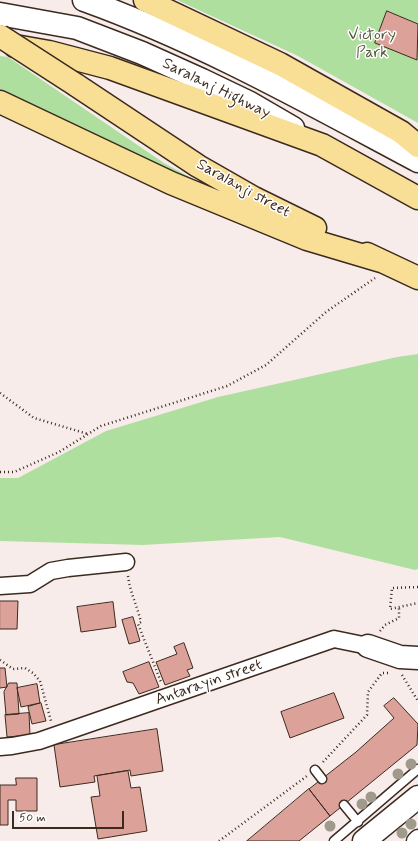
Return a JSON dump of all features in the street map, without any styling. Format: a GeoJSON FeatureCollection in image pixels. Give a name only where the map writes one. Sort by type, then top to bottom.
{"type":"FeatureCollection","features":[{"type":"Feature","properties":{"kind":"main road","name":"Saralanj Highway"},"geometry":{"type":"LineString","coordinates":[[84,0],[216,55],[418,162]]}},
{"type":"Feature","properties":{"kind":"main road"},"geometry":{"type":"LineString","coordinates":[[144,0],[280,64],[401,132],[418,146]]}},
{"type":"Feature","properties":{"kind":"main road","name":"Saralanj Highway"},"geometry":{"type":"LineString","coordinates":[[0,14],[77,28],[142,53],[250,103],[418,198]]}},
{"type":"Feature","properties":{"kind":"main road","name":"Saralanji street"},"geometry":{"type":"LineString","coordinates":[[0,36],[198,166],[254,198],[418,278]]}},
{"type":"Feature","properties":{"kind":"main road"},"geometry":{"type":"LineString","coordinates":[[0,44],[49,52],[110,68],[322,145]]}},
{"type":"Feature","properties":{"kind":"main road"},"geometry":{"type":"LineString","coordinates":[[0,102],[171,183],[307,239],[386,263]]}},
{"type":"Feature","properties":{"kind":"main road","name":"Antarayin street"},"geometry":{"type":"LineString","coordinates":[[368,646],[400,657],[418,658]]}},
{"type":"Feature","properties":{"kind":"main road"},"geometry":{"type":"LineString","coordinates":[[361,831],[418,797]]}},
{"type":"Feature","properties":{"kind":"street"},"geometry":{"type":"LineString","coordinates":[[0,586],[30,584],[51,572],[68,568],[126,562]]}},
{"type":"Feature","properties":{"kind":"street","name":"Antarayin street"},"geometry":{"type":"LineString","coordinates":[[0,747],[39,741],[334,640],[368,646]]}},
{"type":"Feature","properties":{"kind":"street"},"geometry":{"type":"LineString","coordinates":[[414,841],[418,838]]}},
{"type":"Feature","properties":{"kind":"lane"},"geometry":{"type":"LineString","coordinates":[[334,841],[361,831],[418,769]]}},
{"type":"Feature","properties":{"kind":"lane"},"geometry":{"type":"LineString","coordinates":[[315,770],[322,779]]}},
{"type":"Feature","properties":{"kind":"lane"},"geometry":{"type":"LineString","coordinates":[[344,805],[361,831]]}},
{"type":"Feature","properties":{"kind":"path"},"geometry":{"type":"LineString","coordinates":[[0,472],[14,472],[59,452],[101,426],[227,386],[266,365],[326,312],[386,263]]}},
{"type":"Feature","properties":{"kind":"path"},"geometry":{"type":"LineString","coordinates":[[0,393],[34,418],[88,434]]}},
{"type":"Feature","properties":{"kind":"path"},"geometry":{"type":"LineString","coordinates":[[126,562],[130,590],[141,622],[138,624],[168,698]]}},
{"type":"Feature","properties":{"kind":"path"},"geometry":{"type":"LineString","coordinates":[[418,587],[392,588],[390,609],[418,603]]}},
{"type":"Feature","properties":{"kind":"path"},"geometry":{"type":"LineString","coordinates":[[385,626],[399,618],[399,608]]}},
{"type":"Feature","properties":{"kind":"path"},"geometry":{"type":"LineString","coordinates":[[0,660],[13,669],[25,668],[34,673],[40,681],[50,717]]}},
{"type":"Feature","properties":{"kind":"path"},"geometry":{"type":"LineString","coordinates":[[219,841],[315,770],[367,716],[368,692],[382,673],[394,672]]}},
{"type":"Feature","properties":{"kind":"path"},"geometry":{"type":"LineString","coordinates":[[400,672],[418,701]]}},
{"type":"Feature","properties":{"kind":"green space","name":"Victory Park"},"geometry":{"type":"Polygon","coordinates":[[[177,0],[418,0],[418,123],[298,56],[177,0]]]}},
{"type":"Feature","properties":{"kind":"green space"},"geometry":{"type":"Polygon","coordinates":[[[0,56],[8,57],[164,163],[226,197],[0,95],[0,56]]]}},
{"type":"Feature","properties":{"kind":"green space"},"geometry":{"type":"Polygon","coordinates":[[[418,354],[418,569],[415,570],[280,537],[143,545],[0,541],[0,478],[18,478],[106,431],[218,397],[397,357],[418,354]]]}},
{"type":"Feature","properties":{"kind":"building"},"geometry":{"type":"Polygon","coordinates":[[[387,11],[418,24],[417,60],[375,43],[387,11]]]}},
{"type":"Feature","properties":{"kind":"building"},"geometry":{"type":"Polygon","coordinates":[[[0,601],[18,601],[17,629],[0,629],[0,601]]]}},
{"type":"Feature","properties":{"kind":"building"},"geometry":{"type":"Polygon","coordinates":[[[113,602],[116,627],[81,632],[77,607],[113,602]]]}},
{"type":"Feature","properties":{"kind":"building"},"geometry":{"type":"Polygon","coordinates":[[[133,617],[140,641],[129,644],[122,620],[133,617]]]}},
{"type":"Feature","properties":{"kind":"building"},"geometry":{"type":"Polygon","coordinates":[[[184,643],[193,668],[187,670],[190,676],[165,685],[156,662],[177,654],[174,647],[184,643]]]}},
{"type":"Feature","properties":{"kind":"building"},"geometry":{"type":"Polygon","coordinates":[[[149,662],[159,687],[139,694],[133,683],[127,682],[123,672],[149,662]]]}},
{"type":"Feature","properties":{"kind":"building"},"geometry":{"type":"Polygon","coordinates":[[[0,668],[5,668],[7,687],[0,688],[0,668]]]}},
{"type":"Feature","properties":{"kind":"building"},"geometry":{"type":"Polygon","coordinates":[[[9,683],[17,683],[19,714],[6,715],[4,692],[9,683]]]}},
{"type":"Feature","properties":{"kind":"building"},"geometry":{"type":"Polygon","coordinates":[[[37,684],[40,703],[21,707],[17,688],[37,684]]]}},
{"type":"Feature","properties":{"kind":"building"},"geometry":{"type":"Polygon","coordinates":[[[334,693],[344,718],[290,738],[281,712],[334,693]]]}},
{"type":"Feature","properties":{"kind":"building"},"geometry":{"type":"Polygon","coordinates":[[[394,698],[418,724],[417,745],[330,816],[309,789],[356,752],[394,718],[384,706],[394,698]]]}},
{"type":"Feature","properties":{"kind":"building"},"geometry":{"type":"Polygon","coordinates":[[[41,703],[46,721],[32,724],[28,707],[41,703]]]}},
{"type":"Feature","properties":{"kind":"building"},"geometry":{"type":"Polygon","coordinates":[[[29,713],[30,735],[7,737],[5,715],[29,713]]]}},
{"type":"Feature","properties":{"kind":"building"},"geometry":{"type":"Polygon","coordinates":[[[157,729],[163,771],[131,776],[130,770],[94,776],[95,782],[60,787],[54,745],[157,729]]]}},
{"type":"Feature","properties":{"kind":"building"},"geometry":{"type":"Polygon","coordinates":[[[128,771],[131,788],[140,787],[147,831],[98,839],[91,797],[100,796],[97,776],[128,771]]]}},
{"type":"Feature","properties":{"kind":"building"},"geometry":{"type":"Polygon","coordinates":[[[16,778],[37,778],[37,811],[16,811],[16,800],[8,800],[8,825],[0,825],[0,785],[16,785],[16,778]]]}},
{"type":"Feature","properties":{"kind":"building"},"geometry":{"type":"Polygon","coordinates":[[[309,789],[330,816],[299,841],[247,841],[309,789]]]}}]}
